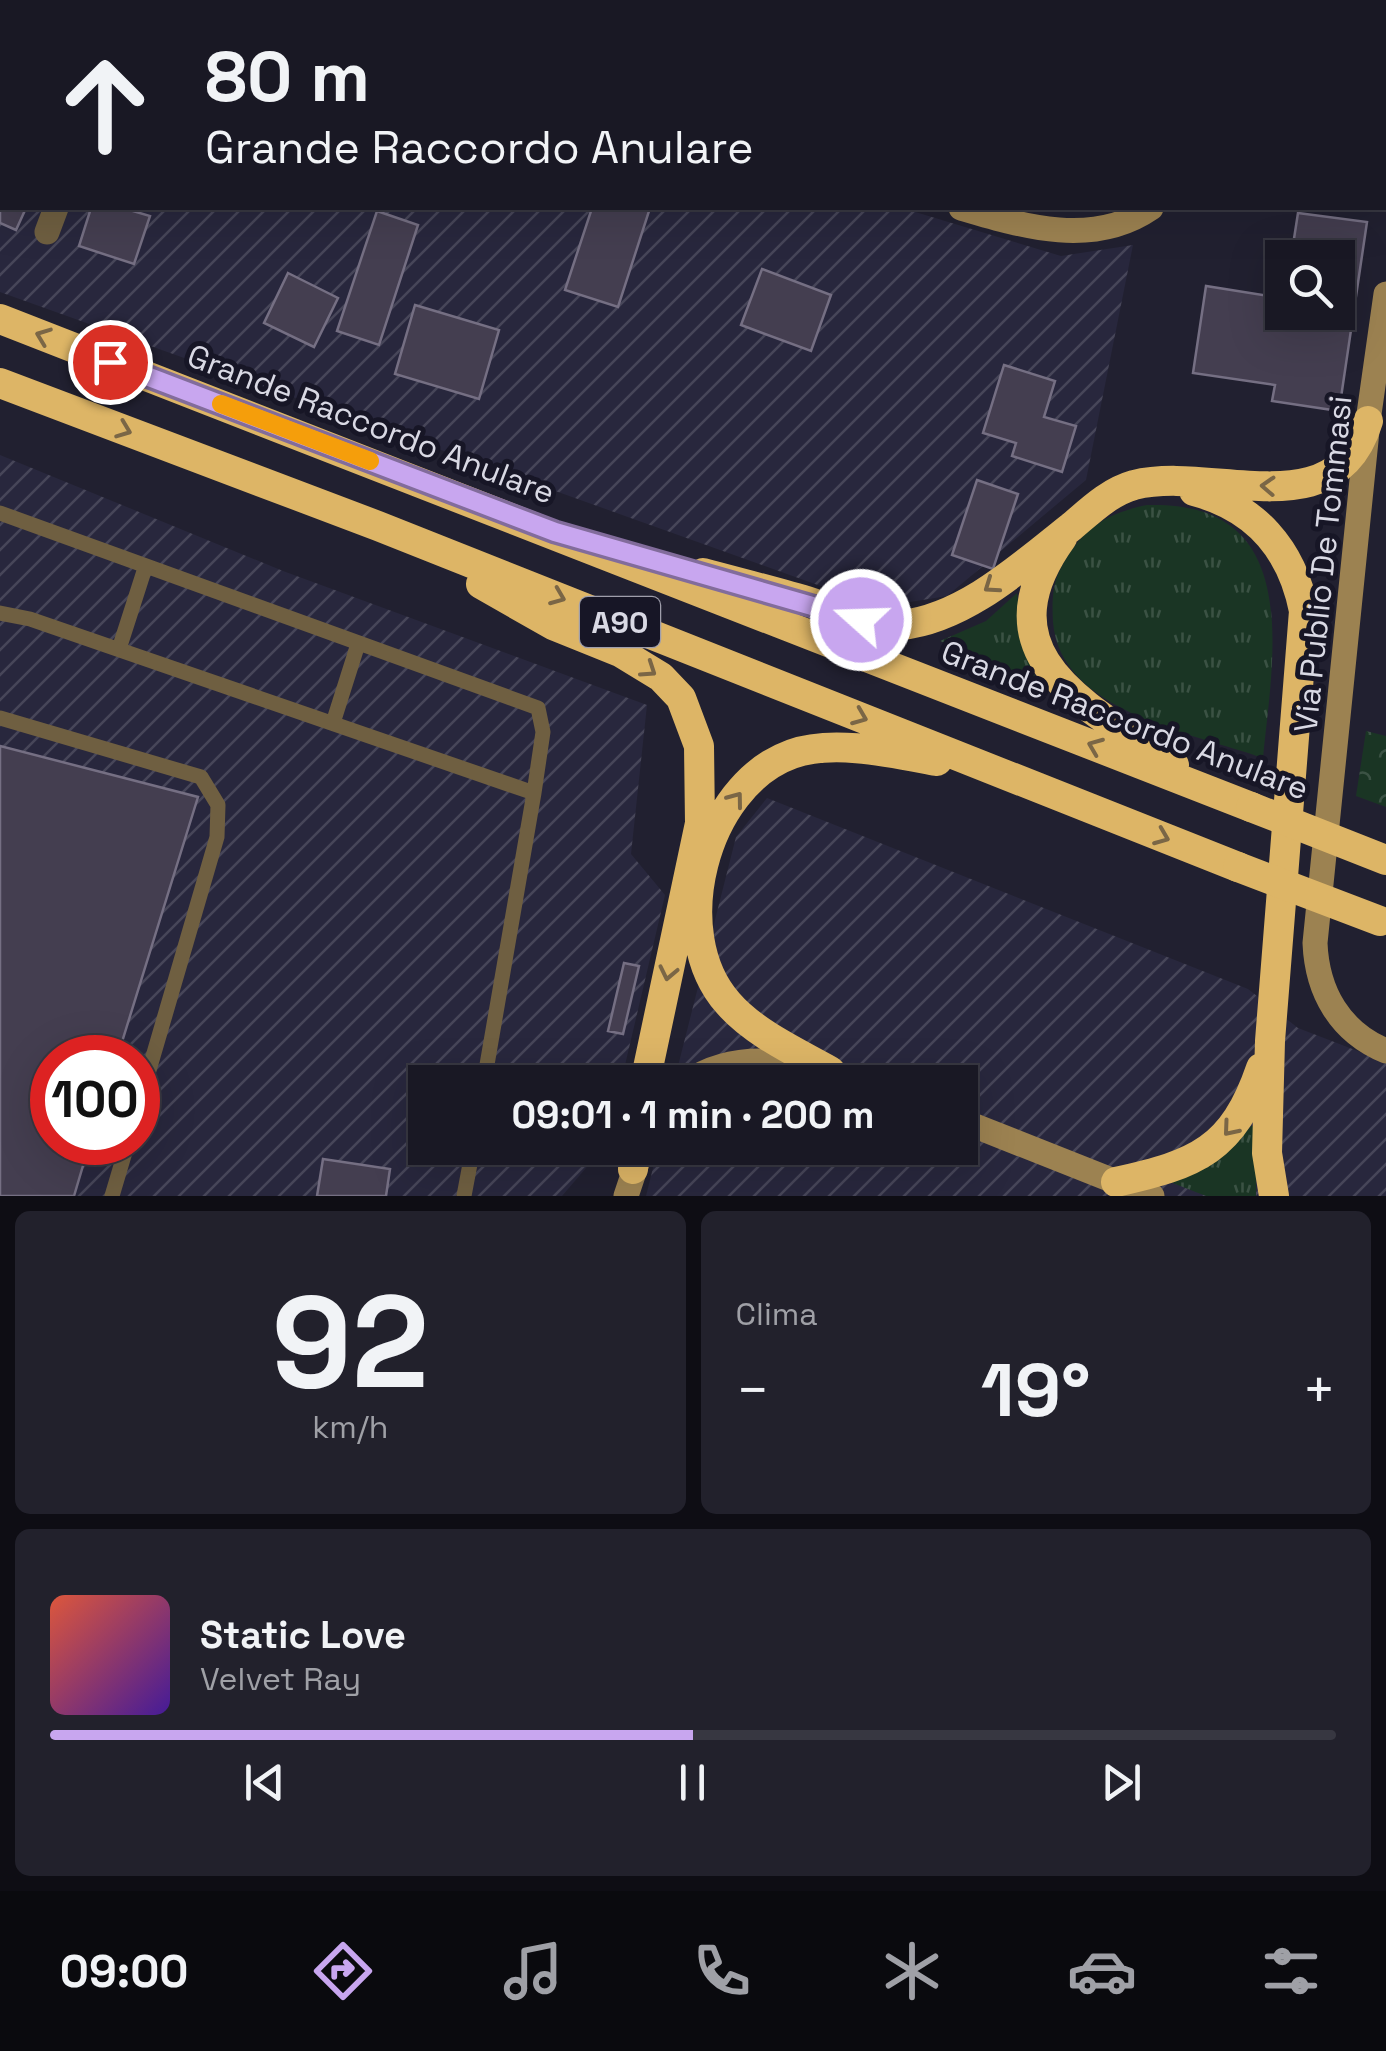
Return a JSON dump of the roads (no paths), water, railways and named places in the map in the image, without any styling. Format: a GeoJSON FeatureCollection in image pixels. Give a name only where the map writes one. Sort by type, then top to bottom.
{"type":"FeatureCollection","features":[{"type":"Feature","properties":{"kind":"highway","name":"Grande Raccordo Anulare"},"geometry":{"type":"LineString","coordinates":[[0,319],[555,532],[1386,860]]}},
{"type":"Feature","properties":{"kind":"highway","name":"A90"},"geometry":{"type":"LineString","coordinates":[[0,383],[378,526],[1383,922]]}},
{"type":"Feature","properties":{"kind":"highway"},"geometry":{"type":"LineString","coordinates":[[555,532],[892,626],[931,619],[966,602],[1124,488],[1157,483],[1309,484],[1329,475],[1349,458],[1368,421]]}},
{"type":"Feature","properties":{"kind":"highway"},"geometry":{"type":"LineString","coordinates":[[1157,483],[1214,497],[1256,521],[1286,556],[1300,588],[1304,630],[1301,690],[1270,1042],[1267,1152],[1274,1196]]}},
{"type":"Feature","properties":{"kind":"highway"},"geometry":{"type":"LineString","coordinates":[[378,526],[554,625],[620,652],[660,677],[681,698],[699,746],[700,823],[648,1065]]}},
{"type":"Feature","properties":{"kind":"highway"},"geometry":{"type":"LineString","coordinates":[[1069,528],[1042,573],[1035,604],[1036,634],[1048,671],[1076,698],[1221,796]]}},
{"type":"Feature","properties":{"kind":"highway"},"geometry":{"type":"LineString","coordinates":[[818,1065],[744,1020],[720,994],[702,950],[697,909],[707,860],[722,818],[744,788],[778,761],[817,748],[908,756],[966,767],[1062,797]]}},
{"type":"Feature","properties":{"kind":"highway"},"geometry":{"type":"LineString","coordinates":[[1116,1182],[1188,1163],[1220,1142],[1250,1101],[1270,1042]]}},
{"type":"Feature","properties":{"kind":"street"},"geometry":{"type":"LineString","coordinates":[[47,232],[55,210]]}},
{"type":"Feature","properties":{"kind":"street"},"geometry":{"type":"LineString","coordinates":[[968,210],[1032,228],[1075,231],[1126,221],[1147,210]]}},
{"type":"Feature","properties":{"kind":"street","name":"Via Publio De Tommasi"},"geometry":{"type":"LineString","coordinates":[[1386,294],[1368,421],[1315,942],[1324,990],[1340,1019],[1386,1052]]}},
{"type":"Feature","properties":{"kind":"street"},"geometry":{"type":"LineString","coordinates":[[729,1065],[748,1060],[782,1065]]}},
{"type":"Feature","properties":{"kind":"street"},"geometry":{"type":"LineString","coordinates":[[978,1127],[1152,1196]]}},
{"type":"Feature","properties":{"kind":"lane"},"geometry":{"type":"LineString","coordinates":[[0,513],[538,708],[543,732],[487,1065]]}},
{"type":"Feature","properties":{"kind":"lane"},"geometry":{"type":"LineString","coordinates":[[119,649],[145,568]]}},
{"type":"Feature","properties":{"kind":"lane"},"geometry":{"type":"LineString","coordinates":[[0,614],[30,618],[534,793]]}},
{"type":"Feature","properties":{"kind":"lane"},"geometry":{"type":"LineString","coordinates":[[332,723],[358,644]]}},
{"type":"Feature","properties":{"kind":"lane"},"geometry":{"type":"LineString","coordinates":[[0,718],[200,776],[218,805],[217,837],[159,1035]]}},
{"type":"Feature","properties":{"kind":"lane"},"geometry":{"type":"LineString","coordinates":[[112,1196],[121,1165]]}},
{"type":"Feature","properties":{"kind":"lane"},"geometry":{"type":"LineString","coordinates":[[464,1196],[470,1165]]}}]}
